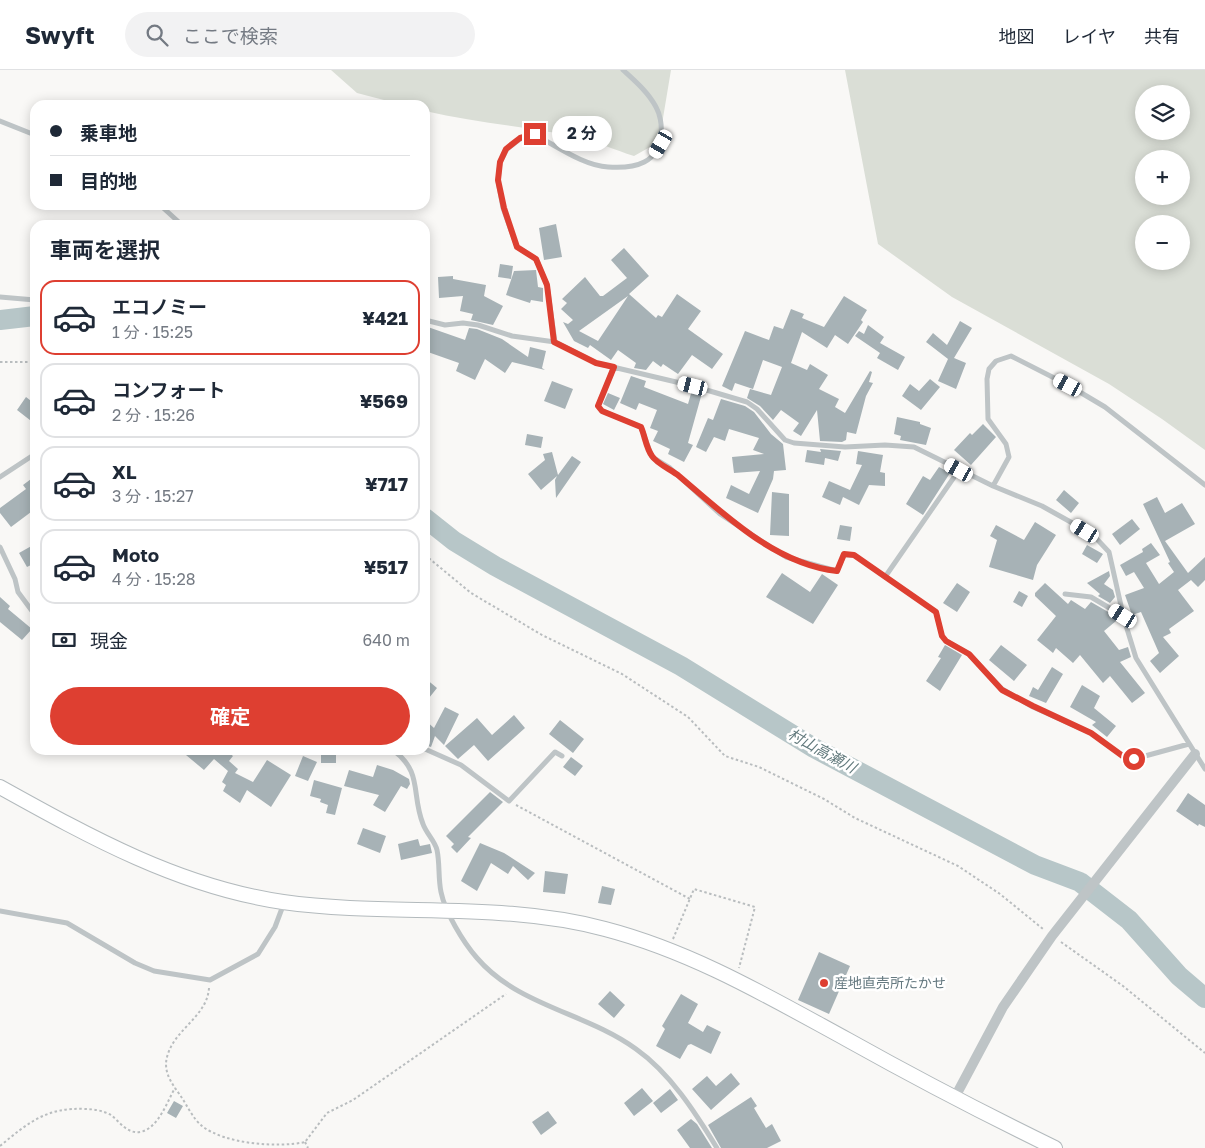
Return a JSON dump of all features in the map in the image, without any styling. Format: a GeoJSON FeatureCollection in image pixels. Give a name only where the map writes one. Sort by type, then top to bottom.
{"type":"FeatureCollection","features":[{"type":"Feature","properties":{"kind":"street"},"geometry":{"type":"LineString","coordinates":[[954,1099],[1003,1007],[1052,936],[1195,754]]}},
{"type":"Feature","properties":{"kind":"street"},"geometry":{"type":"LineString","coordinates":[[0,787],[93,837],[167,872],[212,887],[285,902],[545,916],[602,928],[668,949],[736,980],[954,1099],[1055,1148]]}},
{"type":"Feature","properties":{"kind":"lane"},"geometry":{"type":"LineString","coordinates":[[554,342],[547,285],[536,259],[517,247],[504,208],[498,180],[500,162],[506,149],[520,138],[535,134],[588,161],[607,168],[642,164],[654,156],[661,144],[662,127],[657,108],[630,72],[623,70]]}},
{"type":"Feature","properties":{"kind":"lane"},"geometry":{"type":"LineString","coordinates":[[0,121],[30,134]]}},
{"type":"Feature","properties":{"kind":"lane"},"geometry":{"type":"LineString","coordinates":[[166,210],[176,220]]}},
{"type":"Feature","properties":{"kind":"lane"},"geometry":{"type":"LineString","coordinates":[[0,297],[30,300]]}},
{"type":"Feature","properties":{"kind":"lane"},"geometry":{"type":"LineString","coordinates":[[430,321],[444,325],[463,323],[478,325],[512,336],[554,342],[596,363],[747,402],[757,409],[785,440],[794,443],[845,447],[885,445],[914,448],[993,486],[1042,506],[1102,544],[1109,552],[1123,616],[1136,658],[1142,671],[1205,769]]}},
{"type":"Feature","properties":{"kind":"lane"},"geometry":{"type":"LineString","coordinates":[[993,486],[1009,457],[1006,444],[988,419],[987,379],[989,369],[996,361],[1010,356],[1068,385],[1105,407],[1205,485]]}},
{"type":"Feature","properties":{"kind":"lane"},"geometry":{"type":"LineString","coordinates":[[614,367],[598,406],[602,411],[641,427],[652,457],[670,468],[720,514],[786,557],[837,571],[844,554],[854,555],[936,612],[942,636],[946,641],[969,654],[1002,690],[1091,733],[1124,757],[1134,759],[1189,744]]}},
{"type":"Feature","properties":{"kind":"lane"},"geometry":{"type":"LineString","coordinates":[[0,477],[30,457]]}},
{"type":"Feature","properties":{"kind":"lane"},"geometry":{"type":"LineString","coordinates":[[885,577],[959,470]]}},
{"type":"Feature","properties":{"kind":"lane"},"geometry":{"type":"LineString","coordinates":[[0,548],[15,579],[18,592],[30,608]]}},
{"type":"Feature","properties":{"kind":"lane"},"geometry":{"type":"LineString","coordinates":[[1065,594],[1091,597],[1123,616]]}},
{"type":"Feature","properties":{"kind":"lane"},"geometry":{"type":"LineString","coordinates":[[430,751],[461,765],[508,801],[554,752],[562,756]]}},
{"type":"Feature","properties":{"kind":"lane"},"geometry":{"type":"LineString","coordinates":[[399,755],[405,759],[414,779],[423,824],[437,849],[441,891],[447,910],[476,957],[495,976],[515,988],[593,1025],[635,1048],[655,1064],[673,1083],[717,1148]]}},
{"type":"Feature","properties":{"kind":"lane"},"geometry":{"type":"LineString","coordinates":[[0,911],[67,923],[135,963],[154,971],[210,980],[258,954],[275,927],[285,902]]}},
{"type":"Feature","properties":{"kind":"path"},"geometry":{"type":"LineString","coordinates":[[0,362],[30,362]]}},
{"type":"Feature","properties":{"kind":"path"},"geometry":{"type":"LineString","coordinates":[[430,559],[471,593],[542,635],[622,674],[688,717],[725,756],[759,766],[824,799],[855,818],[958,866],[1000,894],[1052,936],[1123,986],[1205,1053]]}},
{"type":"Feature","properties":{"kind":"path"},"geometry":{"type":"LineString","coordinates":[[508,801],[690,899]]}},
{"type":"Feature","properties":{"kind":"path"},"geometry":{"type":"LineString","coordinates":[[668,949],[694,889],[754,907],[736,980]]}},
{"type":"Feature","properties":{"kind":"path"},"geometry":{"type":"LineString","coordinates":[[210,980],[208,998],[200,1012],[172,1043],[166,1059],[166,1071],[200,1125],[216,1135],[257,1143],[291,1145],[305,1142],[327,1113],[353,1100],[515,988]]}},
{"type":"Feature","properties":{"kind":"path"},"geometry":{"type":"LineString","coordinates":[[0,1146],[46,1112],[73,1108],[94,1109],[110,1115],[128,1130],[140,1132],[153,1126],[175,1088]]}},
{"type":"Feature","properties":{"kind":"path"},"geometry":{"type":"LineString","coordinates":[[305,1142],[308,1148]]}},
{"type":"Feature","properties":{"kind":"shaded area"},"geometry":{"type":"Polygon","coordinates":[[[331,70],[671,70],[659,142],[634,156],[576,137],[430,112],[430,100],[384,100],[357,93],[331,70]]]}},
{"type":"Feature","properties":{"kind":"shaded area"},"geometry":{"type":"Polygon","coordinates":[[[845,70],[1205,70],[1205,450],[1109,384],[952,297],[878,244],[845,70]]]}},
{"type":"Feature","properties":{"kind":"building"},"geometry":{"type":"Polygon","coordinates":[[[556,224],[562,257],[544,260],[539,228],[556,224]]]}},
{"type":"Feature","properties":{"kind":"building"},"geometry":{"type":"Polygon","coordinates":[[[624,248],[649,276],[629,294],[656,318],[658,315],[662,317],[677,294],[701,311],[688,329],[723,354],[712,369],[692,355],[678,374],[663,364],[661,367],[653,361],[646,370],[634,368],[636,363],[618,350],[611,360],[590,345],[588,348],[574,341],[563,322],[568,324],[573,320],[561,309],[567,303],[562,299],[585,277],[600,296],[603,296],[627,278],[611,260],[624,248]],[[628,296],[579,331],[598,341],[628,296]]]}},
{"type":"Feature","properties":{"kind":"building"},"geometry":{"type":"Polygon","coordinates":[[[500,264],[513,266],[511,279],[498,277],[500,264]]]}},
{"type":"Feature","properties":{"kind":"building"},"geometry":{"type":"Polygon","coordinates":[[[536,270],[538,287],[543,288],[543,302],[531,300],[530,303],[506,295],[514,271],[536,270]]]}},
{"type":"Feature","properties":{"kind":"building"},"geometry":{"type":"Polygon","coordinates":[[[453,276],[453,279],[486,285],[484,296],[503,306],[493,325],[471,320],[473,314],[460,311],[463,296],[439,298],[438,277],[453,276]]]}},
{"type":"Feature","properties":{"kind":"building"},"geometry":{"type":"Polygon","coordinates":[[[844,296],[867,310],[861,320],[863,322],[848,344],[835,335],[827,348],[802,332],[791,363],[807,370],[810,364],[828,375],[819,389],[839,399],[835,407],[845,413],[870,371],[872,372],[869,382],[873,383],[866,396],[856,434],[847,432],[846,440],[842,442],[820,441],[817,410],[801,436],[793,431],[799,423],[781,410],[773,420],[760,406],[747,398],[750,389],[771,395],[782,367],[763,360],[753,389],[735,383],[732,391],[722,386],[745,331],[769,340],[774,326],[783,329],[791,309],[804,314],[802,318],[824,327],[844,296]]]}},
{"type":"Feature","properties":{"kind":"building"},"geometry":{"type":"Polygon","coordinates":[[[960,321],[972,328],[954,358],[966,363],[956,389],[938,381],[948,359],[926,342],[933,333],[947,345],[960,321]]]}},
{"type":"Feature","properties":{"kind":"building"},"geometry":{"type":"Polygon","coordinates":[[[868,325],[884,337],[880,343],[905,357],[898,370],[877,358],[880,353],[855,336],[859,331],[864,334],[868,325]]]}},
{"type":"Feature","properties":{"kind":"building"},"geometry":{"type":"Polygon","coordinates":[[[430,328],[465,340],[469,328],[477,329],[502,339],[528,357],[530,347],[546,351],[542,368],[545,370],[512,362],[505,373],[485,359],[475,380],[456,371],[459,363],[430,353],[430,328]]]}},
{"type":"Feature","properties":{"kind":"building"},"geometry":{"type":"Polygon","coordinates":[[[631,376],[646,381],[644,387],[688,404],[692,390],[702,393],[688,443],[693,445],[684,462],[668,454],[670,449],[653,441],[658,431],[650,428],[657,410],[639,403],[636,410],[620,403],[631,376]]]}},
{"type":"Feature","properties":{"kind":"building"},"geometry":{"type":"Polygon","coordinates":[[[930,379],[940,387],[921,410],[902,396],[910,384],[919,391],[930,379]]]}},
{"type":"Feature","properties":{"kind":"building"},"geometry":{"type":"Polygon","coordinates":[[[552,381],[573,389],[565,409],[544,401],[552,381]]]}},
{"type":"Feature","properties":{"kind":"building"},"geometry":{"type":"Polygon","coordinates":[[[608,393],[620,398],[614,410],[603,404],[608,393]]]}},
{"type":"Feature","properties":{"kind":"building"},"geometry":{"type":"Polygon","coordinates":[[[26,397],[30,400],[30,420],[17,410],[26,397]]]}},
{"type":"Feature","properties":{"kind":"building"},"geometry":{"type":"Polygon","coordinates":[[[721,399],[745,406],[754,412],[771,434],[783,444],[786,470],[774,471],[773,479],[758,513],[726,498],[731,485],[749,494],[760,471],[734,473],[732,457],[764,454],[753,450],[759,438],[729,429],[725,441],[714,437],[706,452],[696,447],[708,418],[713,420],[721,399]]]}},
{"type":"Feature","properties":{"kind":"building"},"geometry":{"type":"Polygon","coordinates":[[[897,417],[920,422],[920,424],[931,428],[926,445],[900,440],[901,436],[894,434],[897,417]]]}},
{"type":"Feature","properties":{"kind":"building"},"geometry":{"type":"Polygon","coordinates":[[[983,424],[996,437],[971,465],[954,450],[970,433],[972,435],[983,424]]]}},
{"type":"Feature","properties":{"kind":"building"},"geometry":{"type":"Polygon","coordinates":[[[527,434],[543,437],[541,448],[525,445],[527,434]]]}},
{"type":"Feature","properties":{"kind":"building"},"geometry":{"type":"Polygon","coordinates":[[[820,449],[841,451],[838,461],[825,458],[824,465],[805,462],[807,450],[821,452],[820,449]]]}},
{"type":"Feature","properties":{"kind":"building"},"geometry":{"type":"Polygon","coordinates":[[[858,451],[883,455],[880,472],[885,473],[885,486],[869,485],[859,505],[843,497],[840,505],[822,497],[829,481],[850,490],[862,465],[856,464],[858,451]]]}},
{"type":"Feature","properties":{"kind":"building"},"geometry":{"type":"Polygon","coordinates":[[[552,452],[558,475],[572,456],[581,462],[556,498],[555,480],[557,476],[541,490],[528,474],[545,460],[543,454],[552,452]]]}},
{"type":"Feature","properties":{"kind":"building"},"geometry":{"type":"Polygon","coordinates":[[[939,467],[950,473],[923,515],[906,504],[923,476],[930,480],[939,467]]]}},
{"type":"Feature","properties":{"kind":"building"},"geometry":{"type":"Polygon","coordinates":[[[30,480],[30,513],[11,527],[0,513],[0,508],[26,489],[23,485],[30,480]]]}},
{"type":"Feature","properties":{"kind":"building"},"geometry":{"type":"Polygon","coordinates":[[[1064,490],[1079,503],[1071,513],[1056,500],[1064,490]]]}},
{"type":"Feature","properties":{"kind":"building"},"geometry":{"type":"Polygon","coordinates":[[[772,492],[789,494],[789,536],[770,535],[772,492]]]}},
{"type":"Feature","properties":{"kind":"building"},"geometry":{"type":"Polygon","coordinates":[[[1157,497],[1165,513],[1182,503],[1195,524],[1165,541],[1188,573],[1205,557],[1205,580],[1198,587],[1191,580],[1178,590],[1194,611],[1169,629],[1171,633],[1163,637],[1179,656],[1160,673],[1150,661],[1159,653],[1141,612],[1132,615],[1125,595],[1144,588],[1134,572],[1126,576],[1120,565],[1143,552],[1142,549],[1151,543],[1160,555],[1146,563],[1159,584],[1174,572],[1168,563],[1170,562],[1143,504],[1157,497]]]}},
{"type":"Feature","properties":{"kind":"building"},"geometry":{"type":"Polygon","coordinates":[[[1132,519],[1140,529],[1120,545],[1112,534],[1132,519]]]}},
{"type":"Feature","properties":{"kind":"building"},"geometry":{"type":"Polygon","coordinates":[[[1035,522],[1056,535],[1037,565],[1033,580],[989,567],[997,540],[990,536],[996,525],[1024,540],[1035,522]]]}},
{"type":"Feature","properties":{"kind":"building"},"geometry":{"type":"Polygon","coordinates":[[[840,525],[852,527],[850,541],[837,539],[840,525]]]}},
{"type":"Feature","properties":{"kind":"building"},"geometry":{"type":"Polygon","coordinates":[[[1087,545],[1103,554],[1097,563],[1082,554],[1087,545]]]}},
{"type":"Feature","properties":{"kind":"building"},"geometry":{"type":"Polygon","coordinates":[[[30,547],[30,566],[27,567],[19,553],[30,547]]]}},
{"type":"Feature","properties":{"kind":"building"},"geometry":{"type":"Polygon","coordinates":[[[1109,571],[1110,576],[1104,584],[1113,590],[1115,597],[1110,603],[1098,596],[1100,594],[1087,583],[1109,571]]]}},
{"type":"Feature","properties":{"kind":"building"},"geometry":{"type":"Polygon","coordinates":[[[782,573],[810,592],[822,574],[838,585],[813,624],[766,597],[782,573]]]}},
{"type":"Feature","properties":{"kind":"building"},"geometry":{"type":"Polygon","coordinates":[[[957,583],[970,592],[957,612],[943,603],[957,583]]]}},
{"type":"Feature","properties":{"kind":"building"},"geometry":{"type":"Polygon","coordinates":[[[1045,583],[1068,604],[1071,600],[1085,609],[1091,602],[1110,613],[1116,621],[1104,631],[1119,650],[1128,647],[1131,657],[1120,662],[1145,693],[1132,703],[1110,676],[1103,683],[1080,655],[1073,663],[1056,648],[1053,653],[1037,640],[1056,616],[1035,596],[1035,593],[1045,583]]]}},
{"type":"Feature","properties":{"kind":"building"},"geometry":{"type":"Polygon","coordinates":[[[1019,591],[1028,596],[1022,607],[1013,602],[1019,591]]]}},
{"type":"Feature","properties":{"kind":"building"},"geometry":{"type":"Polygon","coordinates":[[[0,597],[10,606],[8,609],[30,627],[30,631],[22,640],[0,622],[0,597]]]}},
{"type":"Feature","properties":{"kind":"building"},"geometry":{"type":"Polygon","coordinates":[[[945,645],[962,655],[940,691],[926,681],[941,658],[938,657],[945,645]]]}},
{"type":"Feature","properties":{"kind":"building"},"geometry":{"type":"Polygon","coordinates":[[[1001,645],[1027,665],[1014,681],[989,660],[1001,645]]]}},
{"type":"Feature","properties":{"kind":"building"},"geometry":{"type":"Polygon","coordinates":[[[1052,667],[1063,674],[1046,703],[1029,696],[1033,687],[1038,690],[1052,667]]]}},
{"type":"Feature","properties":{"kind":"building"},"geometry":{"type":"Polygon","coordinates":[[[430,682],[437,688],[430,697],[430,682]]]}},
{"type":"Feature","properties":{"kind":"building"},"geometry":{"type":"Polygon","coordinates":[[[1082,685],[1100,696],[1094,708],[1116,726],[1107,737],[1092,725],[1096,722],[1070,707],[1082,685]]]}},
{"type":"Feature","properties":{"kind":"building"},"geometry":{"type":"Polygon","coordinates":[[[445,707],[459,714],[444,745],[435,736],[430,747],[430,724],[434,728],[445,707]]]}},
{"type":"Feature","properties":{"kind":"building"},"geometry":{"type":"Polygon","coordinates":[[[514,715],[525,728],[488,761],[474,745],[458,759],[445,746],[477,718],[492,735],[514,715]]]}},
{"type":"Feature","properties":{"kind":"building"},"geometry":{"type":"Polygon","coordinates":[[[560,720],[584,739],[573,753],[549,734],[560,720]]]}},
{"type":"Feature","properties":{"kind":"building"},"geometry":{"type":"Polygon","coordinates":[[[186,755],[232,755],[229,761],[238,769],[235,773],[253,782],[267,760],[291,775],[271,807],[247,790],[240,803],[223,791],[226,785],[222,782],[228,771],[214,759],[204,770],[186,755]]]}},
{"type":"Feature","properties":{"kind":"building"},"geometry":{"type":"Polygon","coordinates":[[[321,755],[336,755],[336,763],[321,763],[321,755]]]}},
{"type":"Feature","properties":{"kind":"building"},"geometry":{"type":"Polygon","coordinates":[[[303,756],[317,762],[308,781],[295,776],[303,756]]]}},
{"type":"Feature","properties":{"kind":"building"},"geometry":{"type":"Polygon","coordinates":[[[571,757],[583,766],[575,776],[563,767],[571,757]]]}},
{"type":"Feature","properties":{"kind":"building"},"geometry":{"type":"Polygon","coordinates":[[[377,765],[393,770],[409,779],[410,784],[407,789],[401,786],[385,812],[373,805],[379,795],[344,786],[349,770],[373,777],[377,765]]]}},
{"type":"Feature","properties":{"kind":"building"},"geometry":{"type":"Polygon","coordinates":[[[314,780],[342,788],[335,815],[326,813],[328,805],[320,802],[321,799],[310,796],[314,780]]]}},
{"type":"Feature","properties":{"kind":"building"},"geometry":{"type":"Polygon","coordinates":[[[490,792],[503,802],[468,837],[471,838],[457,853],[451,847],[454,844],[446,836],[490,792]]]}},
{"type":"Feature","properties":{"kind":"building"},"geometry":{"type":"Polygon","coordinates":[[[1188,793],[1205,805],[1205,827],[1199,824],[1198,826],[1176,811],[1188,793]]]}},
{"type":"Feature","properties":{"kind":"building"},"geometry":{"type":"Polygon","coordinates":[[[363,828],[386,836],[380,853],[357,844],[363,828]]]}},
{"type":"Feature","properties":{"kind":"building"},"geometry":{"type":"Polygon","coordinates":[[[418,839],[420,846],[430,844],[432,853],[401,860],[398,844],[418,839]]]}},
{"type":"Feature","properties":{"kind":"building"},"geometry":{"type":"Polygon","coordinates":[[[480,843],[504,853],[535,873],[528,880],[513,866],[508,874],[491,863],[477,891],[461,881],[480,843]]]}},
{"type":"Feature","properties":{"kind":"building"},"geometry":{"type":"Polygon","coordinates":[[[545,871],[568,874],[565,894],[543,892],[545,871]]]}},
{"type":"Feature","properties":{"kind":"building"},"geometry":{"type":"Polygon","coordinates":[[[602,886],[615,889],[611,905],[598,903],[602,886]]]}},
{"type":"Feature","properties":{"kind":"building","name":"産地直売所たかせ"},"geometry":{"type":"Polygon","coordinates":[[[819,952],[850,966],[829,1014],[798,1000],[819,952]]]}},
{"type":"Feature","properties":{"kind":"building"},"geometry":{"type":"Polygon","coordinates":[[[610,991],[625,1005],[614,1018],[598,1004],[610,991]]]}},
{"type":"Feature","properties":{"kind":"building"},"geometry":{"type":"Polygon","coordinates":[[[681,994],[698,1004],[688,1023],[703,1032],[707,1025],[721,1032],[711,1054],[691,1044],[688,1045],[680,1059],[656,1046],[665,1029],[662,1026],[681,994]]]}},
{"type":"Feature","properties":{"kind":"building"},"geometry":{"type":"Polygon","coordinates":[[[731,1073],[740,1084],[711,1110],[692,1089],[707,1076],[716,1086],[731,1073]]]}},
{"type":"Feature","properties":{"kind":"building"},"geometry":{"type":"Polygon","coordinates":[[[642,1088],[653,1101],[634,1116],[624,1103],[642,1088]]]}},
{"type":"Feature","properties":{"kind":"building"},"geometry":{"type":"Polygon","coordinates":[[[670,1089],[678,1100],[661,1113],[653,1103],[670,1089]]]}},
{"type":"Feature","properties":{"kind":"building"},"geometry":{"type":"Polygon","coordinates":[[[751,1097],[757,1106],[754,1108],[766,1128],[772,1124],[781,1141],[767,1148],[721,1148],[708,1125],[751,1097]]]}},
{"type":"Feature","properties":{"kind":"building"},"geometry":{"type":"Polygon","coordinates":[[[174,1101],[183,1106],[176,1118],[167,1113],[174,1101]]]}},
{"type":"Feature","properties":{"kind":"building"},"geometry":{"type":"Polygon","coordinates":[[[548,1111],[557,1123],[541,1135],[532,1122],[548,1111]]]}},
{"type":"Feature","properties":{"kind":"building"},"geometry":{"type":"Polygon","coordinates":[[[691,1119],[697,1124],[712,1148],[690,1148],[677,1130],[691,1119]]]}},
{"type":"Feature","properties":{"kind":"waterway","name":"村山高瀬川"},"geometry":{"type":"LineString","coordinates":[[0,320],[30,317]]}},
{"type":"Feature","properties":{"kind":"waterway","name":"村山高瀬川"},"geometry":{"type":"LineString","coordinates":[[430,522],[454,541],[495,566],[681,666],[814,748],[1035,865],[1080,882],[1129,920],[1179,976],[1205,998]]}},
{"type":"Feature","properties":{"kind":"place","name":"産地直売所たかせ"},"geometry":{"type":"Point","coordinates":[824,983]}},
{"type":"Feature","properties":{"kind":"route"},"geometry":{"type":"LineString","coordinates":[[535,134],[520,138],[506,149],[500,162],[498,180],[504,208],[517,247],[536,259],[547,285],[554,342],[596,363],[614,367],[598,406],[602,411],[641,427],[652,457],[670,468],[720,514],[786,557],[827,570],[837,571],[844,554],[854,555],[936,612],[942,636],[946,641],[969,654],[995,680],[1002,690],[1091,733],[1124,757],[1134,759]]}}]}
